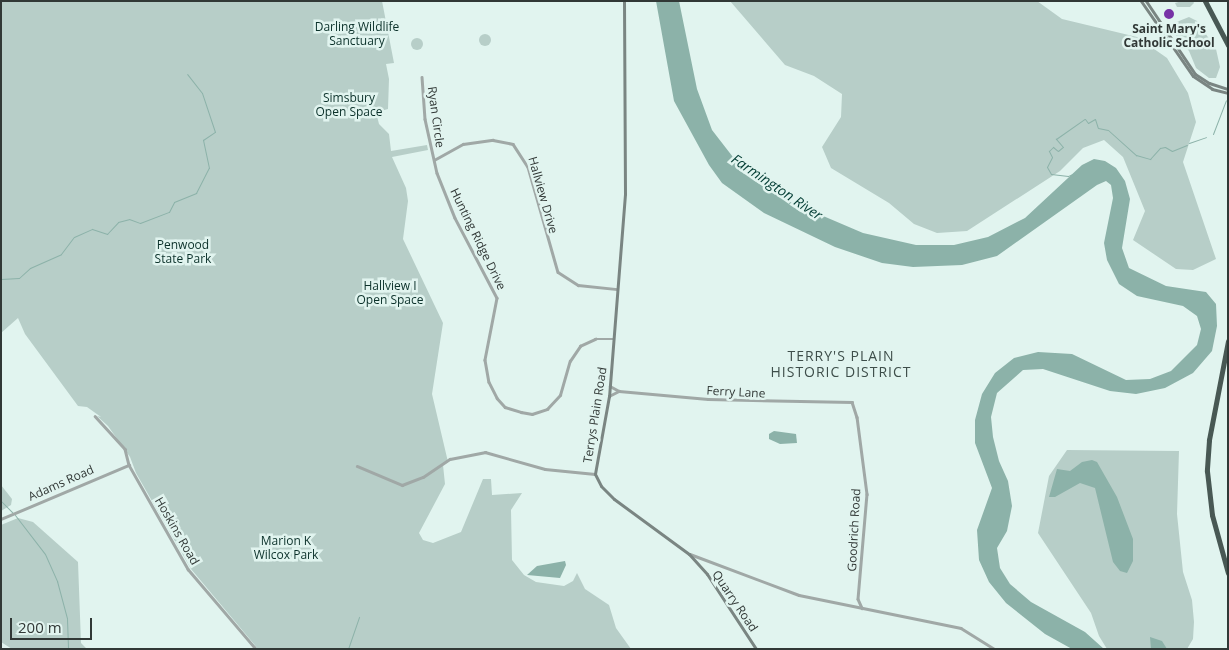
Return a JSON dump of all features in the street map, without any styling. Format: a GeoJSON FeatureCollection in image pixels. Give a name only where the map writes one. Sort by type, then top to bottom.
{"type":"FeatureCollection","features":[{"type":"Feature","properties":{"kind":"highway"},"geometry":{"type":"LineString","coordinates":[[1205,1],[1228,45]]}},
{"type":"Feature","properties":{"kind":"highway"},"geometry":{"type":"LineString","coordinates":[[1228,342],[1209,440],[1207,471],[1212,515],[1228,573]]}},
{"type":"Feature","properties":{"kind":"street","name":"Terrys Plain Road"},"geometry":{"type":"LineString","coordinates":[[624,1],[625,194],[609,396],[595,474],[614,499],[688,554],[799,596],[961,628],[995,649]]}},
{"type":"Feature","properties":{"kind":"street"},"geometry":{"type":"LineString","coordinates":[[1141,1],[1193,76],[1212,89],[1228,94]]}},
{"type":"Feature","properties":{"kind":"street"},"geometry":{"type":"LineString","coordinates":[[1146,1],[1196,74],[1208,83],[1228,89]]}},
{"type":"Feature","properties":{"kind":"street","name":"Ryan Circle"},"geometry":{"type":"LineString","coordinates":[[422,77],[425,119],[434,160]]}},
{"type":"Feature","properties":{"kind":"street","name":"Hallview Drive"},"geometry":{"type":"LineString","coordinates":[[434,160],[463,144],[493,140],[513,144],[528,167],[558,272],[578,285],[617,290]]}},
{"type":"Feature","properties":{"kind":"street","name":"Hunting Ridge Drive"},"geometry":{"type":"LineString","coordinates":[[434,160],[451,209],[497,298],[485,360],[489,382],[501,403],[527,414],[547,409],[560,395],[570,361],[580,346],[595,339],[614,339]]}},
{"type":"Feature","properties":{"kind":"street","name":"Ferry Lane"},"geometry":{"type":"LineString","coordinates":[[610,386],[618,391],[747,401],[852,402]]}},
{"type":"Feature","properties":{"kind":"street"},"geometry":{"type":"LineString","coordinates":[[609,396],[618,391]]}},
{"type":"Feature","properties":{"kind":"street","name":"Goodrich Road"},"geometry":{"type":"LineString","coordinates":[[852,402],[857,417],[866,494],[858,599],[854,606]]}},
{"type":"Feature","properties":{"kind":"street","name":"Hoskins Road"},"geometry":{"type":"LineString","coordinates":[[95,416],[119,441],[129,465],[188,568],[256,649]]}},
{"type":"Feature","properties":{"kind":"street"},"geometry":{"type":"LineString","coordinates":[[357,466],[402,485],[423,477],[450,459],[490,452],[545,469],[595,474]]}},
{"type":"Feature","properties":{"kind":"street","name":"Adams Road"},"geometry":{"type":"LineString","coordinates":[[1,519],[129,465]]}},
{"type":"Feature","properties":{"kind":"street","name":"Quarry Road"},"geometry":{"type":"LineString","coordinates":[[688,554],[728,602],[756,649]]}},
{"type":"Feature","properties":{"kind":"street","name":"Quarry Road"},"geometry":{"type":"LineString","coordinates":[[698,565],[702,559]]}},
{"type":"Feature","properties":{"kind":"street","name":"Goodrich Road"},"geometry":{"type":"LineString","coordinates":[[858,599],[862,608]]}},
{"type":"Feature","properties":{"kind":"green space","name":"Penwood State Park"},"geometry":{"type":"Polygon","coordinates":[[[1,1],[382,1],[394,63],[386,64],[389,79],[388,109],[377,112],[377,116],[379,124],[389,134],[391,151],[427,145],[428,150],[392,157],[406,188],[408,201],[403,239],[443,323],[432,394],[448,462],[443,465],[445,484],[419,533],[423,540],[433,543],[461,532],[483,479],[491,479],[492,495],[522,493],[511,510],[512,560],[524,575],[536,582],[564,586],[573,581],[577,573],[585,589],[609,605],[616,628],[631,649],[258,649],[191,569],[136,473],[130,457],[108,426],[97,416],[101,417],[87,407],[78,406],[25,334],[18,318],[1,333],[1,1]]]}},
{"type":"Feature","properties":{"kind":"green space"},"geometry":{"type":"Polygon","coordinates":[[[730,1],[1037,1],[1062,19],[1137,37],[1167,58],[1188,93],[1196,122],[1183,162],[1216,259],[1193,270],[1176,269],[1133,240],[1145,211],[1123,157],[1104,140],[1083,148],[1060,171],[967,231],[937,233],[914,224],[889,203],[831,168],[822,147],[841,117],[842,94],[814,76],[785,65],[730,1]]]}},
{"type":"Feature","properties":{"kind":"green space"},"geometry":{"type":"Polygon","coordinates":[[[1193,1],[1194,3],[1190,7],[1177,7],[1175,3],[1193,1]]]}},
{"type":"Feature","properties":{"kind":"green space"},"geometry":{"type":"Polygon","coordinates":[[[1189,17],[1197,21],[1216,49],[1220,67],[1216,78],[1209,78],[1196,68],[1189,51],[1176,36],[1174,23],[1189,17]]]}},
{"type":"Feature","properties":{"kind":"green space"},"geometry":{"type":"Polygon","coordinates":[[[485,34],[491,40],[485,46],[479,40],[485,34]]]}},
{"type":"Feature","properties":{"kind":"green space"},"geometry":{"type":"Polygon","coordinates":[[[417,38],[423,44],[417,50],[411,44],[417,38]]]}},
{"type":"Feature","properties":{"kind":"green space"},"geometry":{"type":"Polygon","coordinates":[[[1067,450],[1179,451],[1177,514],[1183,572],[1192,600],[1194,622],[1193,639],[1187,649],[1107,649],[1099,636],[1091,613],[1038,533],[1049,476],[1067,450]]]}},
{"type":"Feature","properties":{"kind":"green space"},"geometry":{"type":"Polygon","coordinates":[[[1,485],[12,499],[11,505],[1,511],[1,485]]]}},
{"type":"Feature","properties":{"kind":"green space"},"geometry":{"type":"Polygon","coordinates":[[[18,518],[33,522],[78,562],[81,643],[87,649],[12,649],[1,642],[1,525],[18,518]]]}},
{"type":"Feature","properties":{"kind":"shaded area"},"geometry":{"type":"Polygon","coordinates":[[[656,1],[679,1],[697,89],[712,130],[743,170],[764,187],[788,201],[863,233],[916,245],[954,245],[988,237],[1025,218],[1082,165],[1094,159],[1105,161],[1116,168],[1125,181],[1130,199],[1122,248],[1129,268],[1166,286],[1206,292],[1216,304],[1217,326],[1212,351],[1193,373],[1165,388],[1136,394],[1110,391],[1043,369],[1023,370],[997,393],[991,417],[993,437],[999,461],[1008,481],[1012,506],[1007,531],[997,548],[1000,568],[1010,584],[1031,602],[1085,632],[1104,649],[1072,649],[1045,634],[1006,603],[989,582],[979,560],[977,530],[992,488],[975,443],[975,420],[982,394],[995,373],[1014,358],[1038,352],[1072,354],[1126,380],[1150,379],[1171,371],[1197,345],[1201,329],[1197,316],[1183,306],[1137,296],[1119,284],[1107,260],[1104,243],[1113,198],[1111,185],[1106,181],[1097,185],[997,256],[962,265],[913,267],[882,263],[835,247],[764,213],[722,183],[709,165],[674,101],[656,1]]]}},
{"type":"Feature","properties":{"kind":"shaded area"},"geometry":{"type":"Polygon","coordinates":[[[774,431],[796,434],[797,443],[780,444],[769,439],[769,434],[774,431]]]}},
{"type":"Feature","properties":{"kind":"shaded area"},"geometry":{"type":"Polygon","coordinates":[[[1092,460],[1097,462],[1117,497],[1133,539],[1133,561],[1127,573],[1120,571],[1113,562],[1095,488],[1080,483],[1055,497],[1049,497],[1057,469],[1070,471],[1082,462],[1092,460]]]}},
{"type":"Feature","properties":{"kind":"shaded area"},"geometry":{"type":"Polygon","coordinates":[[[565,561],[566,565],[560,578],[527,575],[537,566],[565,561]]]}},
{"type":"Feature","properties":{"kind":"shaded area"},"geometry":{"type":"Polygon","coordinates":[[[1150,637],[1162,641],[1167,649],[1151,649],[1150,637]]]}},
{"type":"Feature","properties":{"kind":"waterway"},"geometry":{"type":"LineString","coordinates":[[1,279],[19,278],[30,268],[61,254],[74,237],[92,229],[107,234],[118,222],[129,219],[140,223],[169,212],[174,202],[196,193],[209,168],[203,140],[215,132],[202,93],[187,74]]}},
{"type":"Feature","properties":{"kind":"waterway"},"geometry":{"type":"LineString","coordinates":[[1213,134],[1226,100]]}},
{"type":"Feature","properties":{"kind":"waterway"},"geometry":{"type":"LineString","coordinates":[[1075,173],[1068,176],[1051,174],[1047,167],[1052,157],[1049,151],[1053,147],[1058,151],[1063,147],[1056,139],[1085,119],[1088,123],[1095,119],[1098,128],[1108,130],[1136,155],[1150,159],[1160,148],[1165,147],[1172,151],[1187,145]]}},
{"type":"Feature","properties":{"kind":"waterway"},"geometry":{"type":"LineString","coordinates":[[1189,143],[1206,137]]}},
{"type":"Feature","properties":{"kind":"waterway"},"geometry":{"type":"LineString","coordinates":[[1,501],[12,512]]}},
{"type":"Feature","properties":{"kind":"waterway"},"geometry":{"type":"LineString","coordinates":[[15,515],[45,554],[57,581],[67,619],[68,649]]}},
{"type":"Feature","properties":{"kind":"waterway"},"geometry":{"type":"LineString","coordinates":[[348,649],[359,617]]}},
{"type":"Feature","properties":{"kind":"place","name":"Saint Mary's Catholic School"},"geometry":{"type":"Point","coordinates":[1169,14]}},
{"type":"Feature","properties":{"kind":"district","name":"TERRY'S PLAIN HISTORIC DISTRICT"},"geometry":{"type":"Point","coordinates":[841,364]}},
{"type":"Feature","properties":{"kind":"park label","name":"Darling Wildlife Sanctuary"},"geometry":{"type":"Point","coordinates":[357,34]}},
{"type":"Feature","properties":{"kind":"park label","name":"Simsbury Open Space"},"geometry":{"type":"Point","coordinates":[349,105]}},
{"type":"Feature","properties":{"kind":"park label","name":"Hallview I Open Space"},"geometry":{"type":"Point","coordinates":[390,293]}},
{"type":"Feature","properties":{"kind":"park label","name":"Marion K Wilcox Park"},"geometry":{"type":"Point","coordinates":[286,548]}},
{"type":"Feature","properties":{"kind":"water label","name":"Farmington River"},"geometry":{"type":"Point","coordinates":[777,187]}}]}
